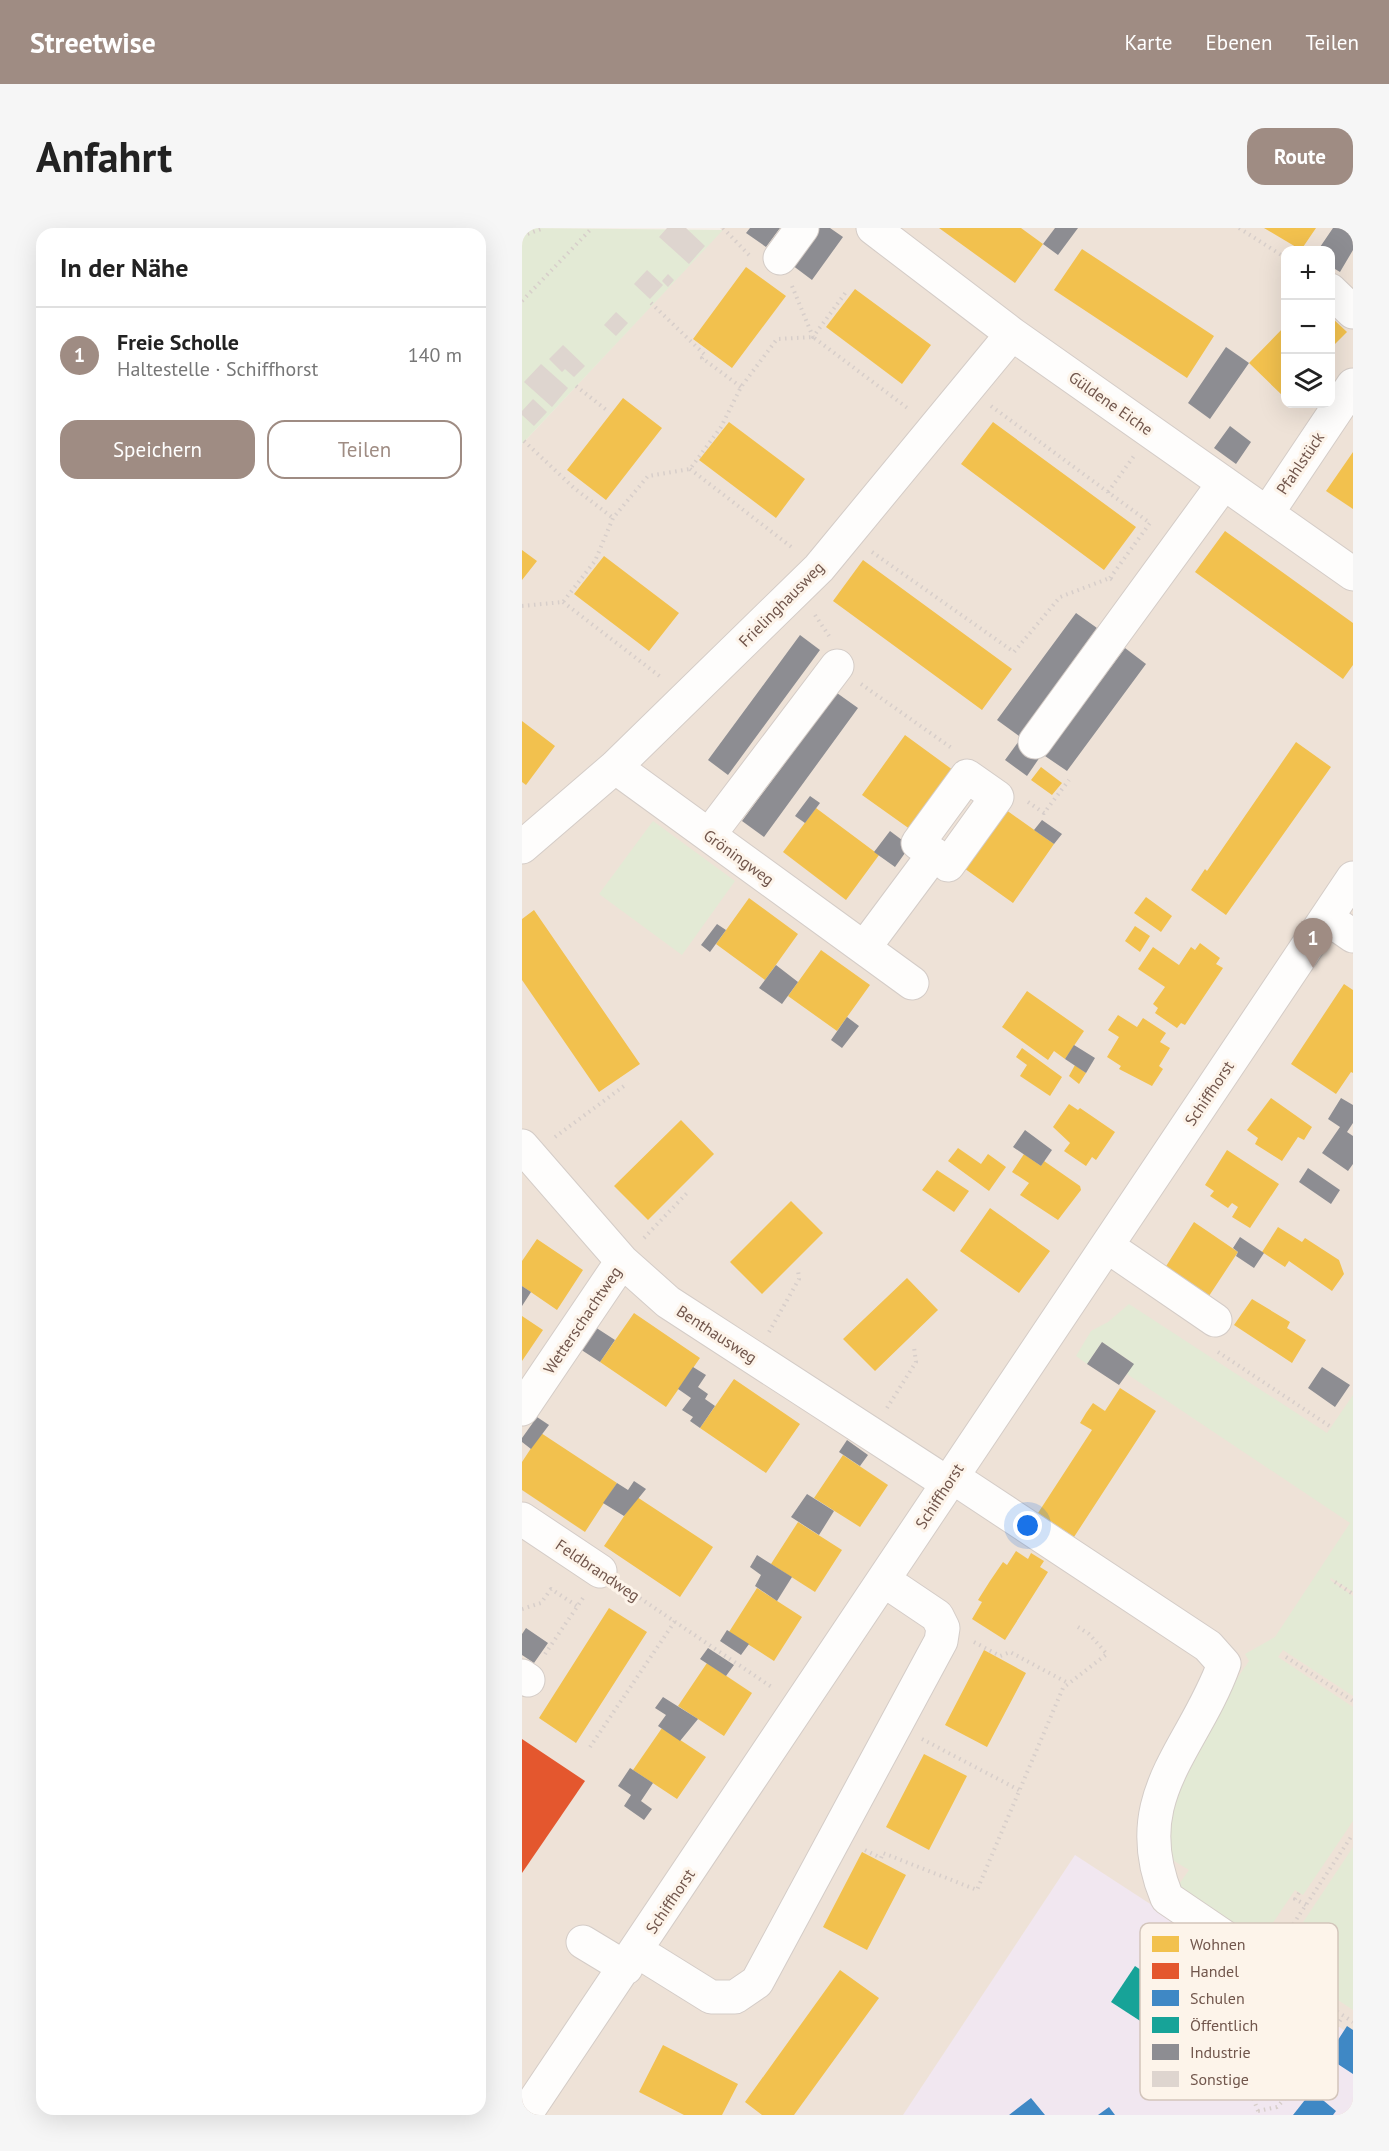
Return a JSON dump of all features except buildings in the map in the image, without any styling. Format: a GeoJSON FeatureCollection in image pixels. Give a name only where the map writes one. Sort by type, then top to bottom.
{"type":"FeatureCollection","features":[{"type":"Feature","properties":{"kind":"street"},"geometry":{"type":"LineString","coordinates":[[780,258],[802,228]]}},
{"type":"Feature","properties":{"kind":"street","name":"Güldene Eiche"},"geometry":{"type":"LineString","coordinates":[[873,228],[1012,334],[1353,574]]}},
{"type":"Feature","properties":{"kind":"street"},"geometry":{"type":"LineString","coordinates":[[1335,295],[1353,312]]}},
{"type":"Feature","properties":{"kind":"street","name":"Frielinghausweg"},"geometry":{"type":"LineString","coordinates":[[522,847],[615,767],[809,579],[1012,334]]}},
{"type":"Feature","properties":{"kind":"street","name":"Pfahlstück"},"geometry":{"type":"LineString","coordinates":[[1268,512],[1353,385]]}},
{"type":"Feature","properties":{"kind":"street"},"geometry":{"type":"LineString","coordinates":[[1035,742],[1224,483]]}},
{"type":"Feature","properties":{"kind":"street"},"geometry":{"type":"LineString","coordinates":[[709,835],[837,666]]}},
{"type":"Feature","properties":{"kind":"street","name":"Gröningweg"},"geometry":{"type":"LineString","coordinates":[[615,767],[912,983]]}},
{"type":"Feature","properties":{"kind":"street"},"geometry":{"type":"LineString","coordinates":[[864,948],[934,854]]}},
{"type":"Feature","properties":{"kind":"street","name":"Schiffhorst"},"geometry":{"type":"LineString","coordinates":[[534,2112],[631,1960],[1107,1246],[1340,927],[1353,878]]}},
{"type":"Feature","properties":{"kind":"street","name":"Benthausweg"},"geometry":{"type":"LineString","coordinates":[[526,1150],[622,1262],[668,1302],[871,1434],[949,1480],[1208,1646],[1224,1664],[1218,1681],[1176,1757],[1158,1800],[1152,1843],[1167,1898],[1204,1923]]}},
{"type":"Feature","properties":{"kind":"street"},"geometry":{"type":"LineString","coordinates":[[1107,1246],[1215,1320]]}},
{"type":"Feature","properties":{"kind":"street","name":"Wetterschachtweg"},"geometry":{"type":"LineString","coordinates":[[522,1409],[622,1262]]}},
{"type":"Feature","properties":{"kind":"street","name":"Feldbrandweg"},"geometry":{"type":"LineString","coordinates":[[522,1519],[600,1571]]}},
{"type":"Feature","properties":{"kind":"street"},"geometry":{"type":"LineString","coordinates":[[583,1942],[631,1960],[711,1997],[729,1998],[746,1992],[757,1982],[941,1641],[943,1628],[937,1616],[885,1581]]}},
{"type":"Feature","properties":{"kind":"path"},"geometry":{"type":"LineString","coordinates":[[522,236],[544,228]]}},
{"type":"Feature","properties":{"kind":"path"},"geometry":{"type":"LineString","coordinates":[[522,301],[592,228]]}},
{"type":"Feature","properties":{"kind":"path"},"geometry":{"type":"LineString","coordinates":[[1239,228],[1281,255]]}},
{"type":"Feature","properties":{"kind":"path"},"geometry":{"type":"LineString","coordinates":[[780,258],[813,338],[935,428]]}},
{"type":"Feature","properties":{"kind":"path"},"geometry":{"type":"LineString","coordinates":[[813,338],[846,292]]}},
{"type":"Feature","properties":{"kind":"path"},"geometry":{"type":"LineString","coordinates":[[651,303],[705,355],[702,358],[741,387]]}},
{"type":"Feature","properties":{"kind":"path"},"geometry":{"type":"LineString","coordinates":[[563,602],[595,561],[613,518],[648,476],[690,469],[721,427],[741,387],[777,339],[813,338]]}},
{"type":"Feature","properties":{"kind":"path"},"geometry":{"type":"LineString","coordinates":[[576,386],[609,412]]}},
{"type":"Feature","properties":{"kind":"path"},"geometry":{"type":"LineString","coordinates":[[848,534],[1014,652],[1060,597],[1110,578],[1150,523],[967,389]]}},
{"type":"Feature","properties":{"kind":"path"},"geometry":{"type":"LineString","coordinates":[[1108,492],[1152,432]]}},
{"type":"Feature","properties":{"kind":"path"},"geometry":{"type":"LineString","coordinates":[[524,441],[574,488],[613,518]]}},
{"type":"Feature","properties":{"kind":"path"},"geometry":{"type":"LineString","coordinates":[[690,469],[809,579],[833,644],[837,666]]}},
{"type":"Feature","properties":{"kind":"path"},"geometry":{"type":"LineString","coordinates":[[1110,578],[1139,599]]}},
{"type":"Feature","properties":{"kind":"path"},"geometry":{"type":"LineString","coordinates":[[522,606],[563,602],[687,697]]}},
{"type":"Feature","properties":{"kind":"path"},"geometry":{"type":"LineString","coordinates":[[526,1150],[624,1086]]}},
{"type":"Feature","properties":{"kind":"path"},"geometry":{"type":"LineString","coordinates":[[622,1262],[687,1193]]}},
{"type":"Feature","properties":{"kind":"path"},"geometry":{"type":"LineString","coordinates":[[754,1358],[799,1279],[798,1270]]}},
{"type":"Feature","properties":{"kind":"path"},"geometry":{"type":"LineString","coordinates":[[871,1434],[916,1362],[914,1347]]}},
{"type":"Feature","properties":{"kind":"path"},"geometry":{"type":"LineString","coordinates":[[525,1678],[600,1571]]}},
{"type":"Feature","properties":{"kind":"path","name":"Feldbrandweg"},"geometry":{"type":"LineString","coordinates":[[600,1571],[800,1706]]}},
{"type":"Feature","properties":{"kind":"path"},"geometry":{"type":"LineString","coordinates":[[1335,1582],[1353,1594]]}},
{"type":"Feature","properties":{"kind":"path"},"geometry":{"type":"LineString","coordinates":[[522,1609],[541,1603],[551,1589],[577,1606]]}},
{"type":"Feature","properties":{"kind":"path"},"geometry":{"type":"LineString","coordinates":[[590,1747],[675,1621]]}},
{"type":"Feature","properties":{"kind":"path"},"geometry":{"type":"LineString","coordinates":[[836,1834],[881,1858],[883,1853],[977,1890],[1063,1688],[1107,1654],[1089,1634],[1078,1627]]}},
{"type":"Feature","properties":{"kind":"path"},"geometry":{"type":"LineString","coordinates":[[943,1628],[1000,1656],[1010,1652],[1068,1683]]}},
{"type":"Feature","properties":{"kind":"path"},"geometry":{"type":"LineString","coordinates":[[1286,1657],[1353,1701]]}},
{"type":"Feature","properties":{"kind":"path"},"geometry":{"type":"LineString","coordinates":[[895,1726],[1019,1790]]}},
{"type":"Feature","properties":{"kind":"path"},"geometry":{"type":"LineString","coordinates":[[1293,1923],[1353,1834]]}},
{"type":"Feature","properties":{"kind":"path"},"geometry":{"type":"LineString","coordinates":[[1299,1893],[1295,1899],[1306,1905]]}},
{"type":"Feature","properties":{"kind":"path"},"geometry":{"type":"LineString","coordinates":[[1338,2012],[1353,2022]]}},
{"type":"Feature","properties":{"kind":"path"},"geometry":{"type":"LineString","coordinates":[[1338,2024],[1343,2016]]}},
{"type":"Feature","properties":{"kind":"path"},"geometry":{"type":"LineString","coordinates":[[1258,2113],[1277,2107],[1283,2100]]}},
{"type":"Feature","properties":{"kind":"shaded area"},"geometry":{"type":"Polygon","coordinates":[[[720,228],[1353,228],[1353,2115],[522,2115],[522,444],[722,230],[720,228]]]}},
{"type":"Feature","properties":{"kind":"shaded area"},"geometry":{"type":"Polygon","coordinates":[[[1075,1855],[1179,1923],[1140,1923],[1140,2100],[1338,2100],[1338,2026],[1353,2036],[1353,2115],[903,2115],[1075,1855]]]}},
{"type":"Feature","properties":{"kind":"green space"},"geometry":{"type":"Polygon","coordinates":[[[522,228],[723,230],[522,444],[522,228]]]}},
{"type":"Feature","properties":{"kind":"green space"},"geometry":{"type":"Polygon","coordinates":[[[653,821],[735,881],[682,955],[599,894],[653,821]]]}},
{"type":"Feature","properties":{"kind":"green space"},"geometry":{"type":"Polygon","coordinates":[[[1129,1304],[1327,1433],[1353,1395],[1353,1592],[1331,1578],[1330,1580],[1353,1596],[1353,1696],[1283,1650],[1278,1657],[1353,1707],[1353,1821],[1303,1895],[1295,1890],[1273,1923],[1221,1923],[1175,1890],[1189,1870],[1166,1856],[1165,1808],[1208,1721],[1249,1661],[1245,1654],[1275,1637],[1350,1523],[1127,1374],[1133,1363],[1102,1342],[1087,1364],[1076,1356],[1091,1331],[1108,1322],[1129,1304]]]}},
{"type":"Feature","properties":{"kind":"green space"},"geometry":{"type":"Polygon","coordinates":[[[1353,1847],[1353,2010],[1338,2000],[1338,1923],[1303,1923],[1353,1847]]]}},
{"type":"Feature","properties":{"kind":"place","name":"Freie Scholle"},"geometry":{"type":"Point","coordinates":[1313,968]}}]}
